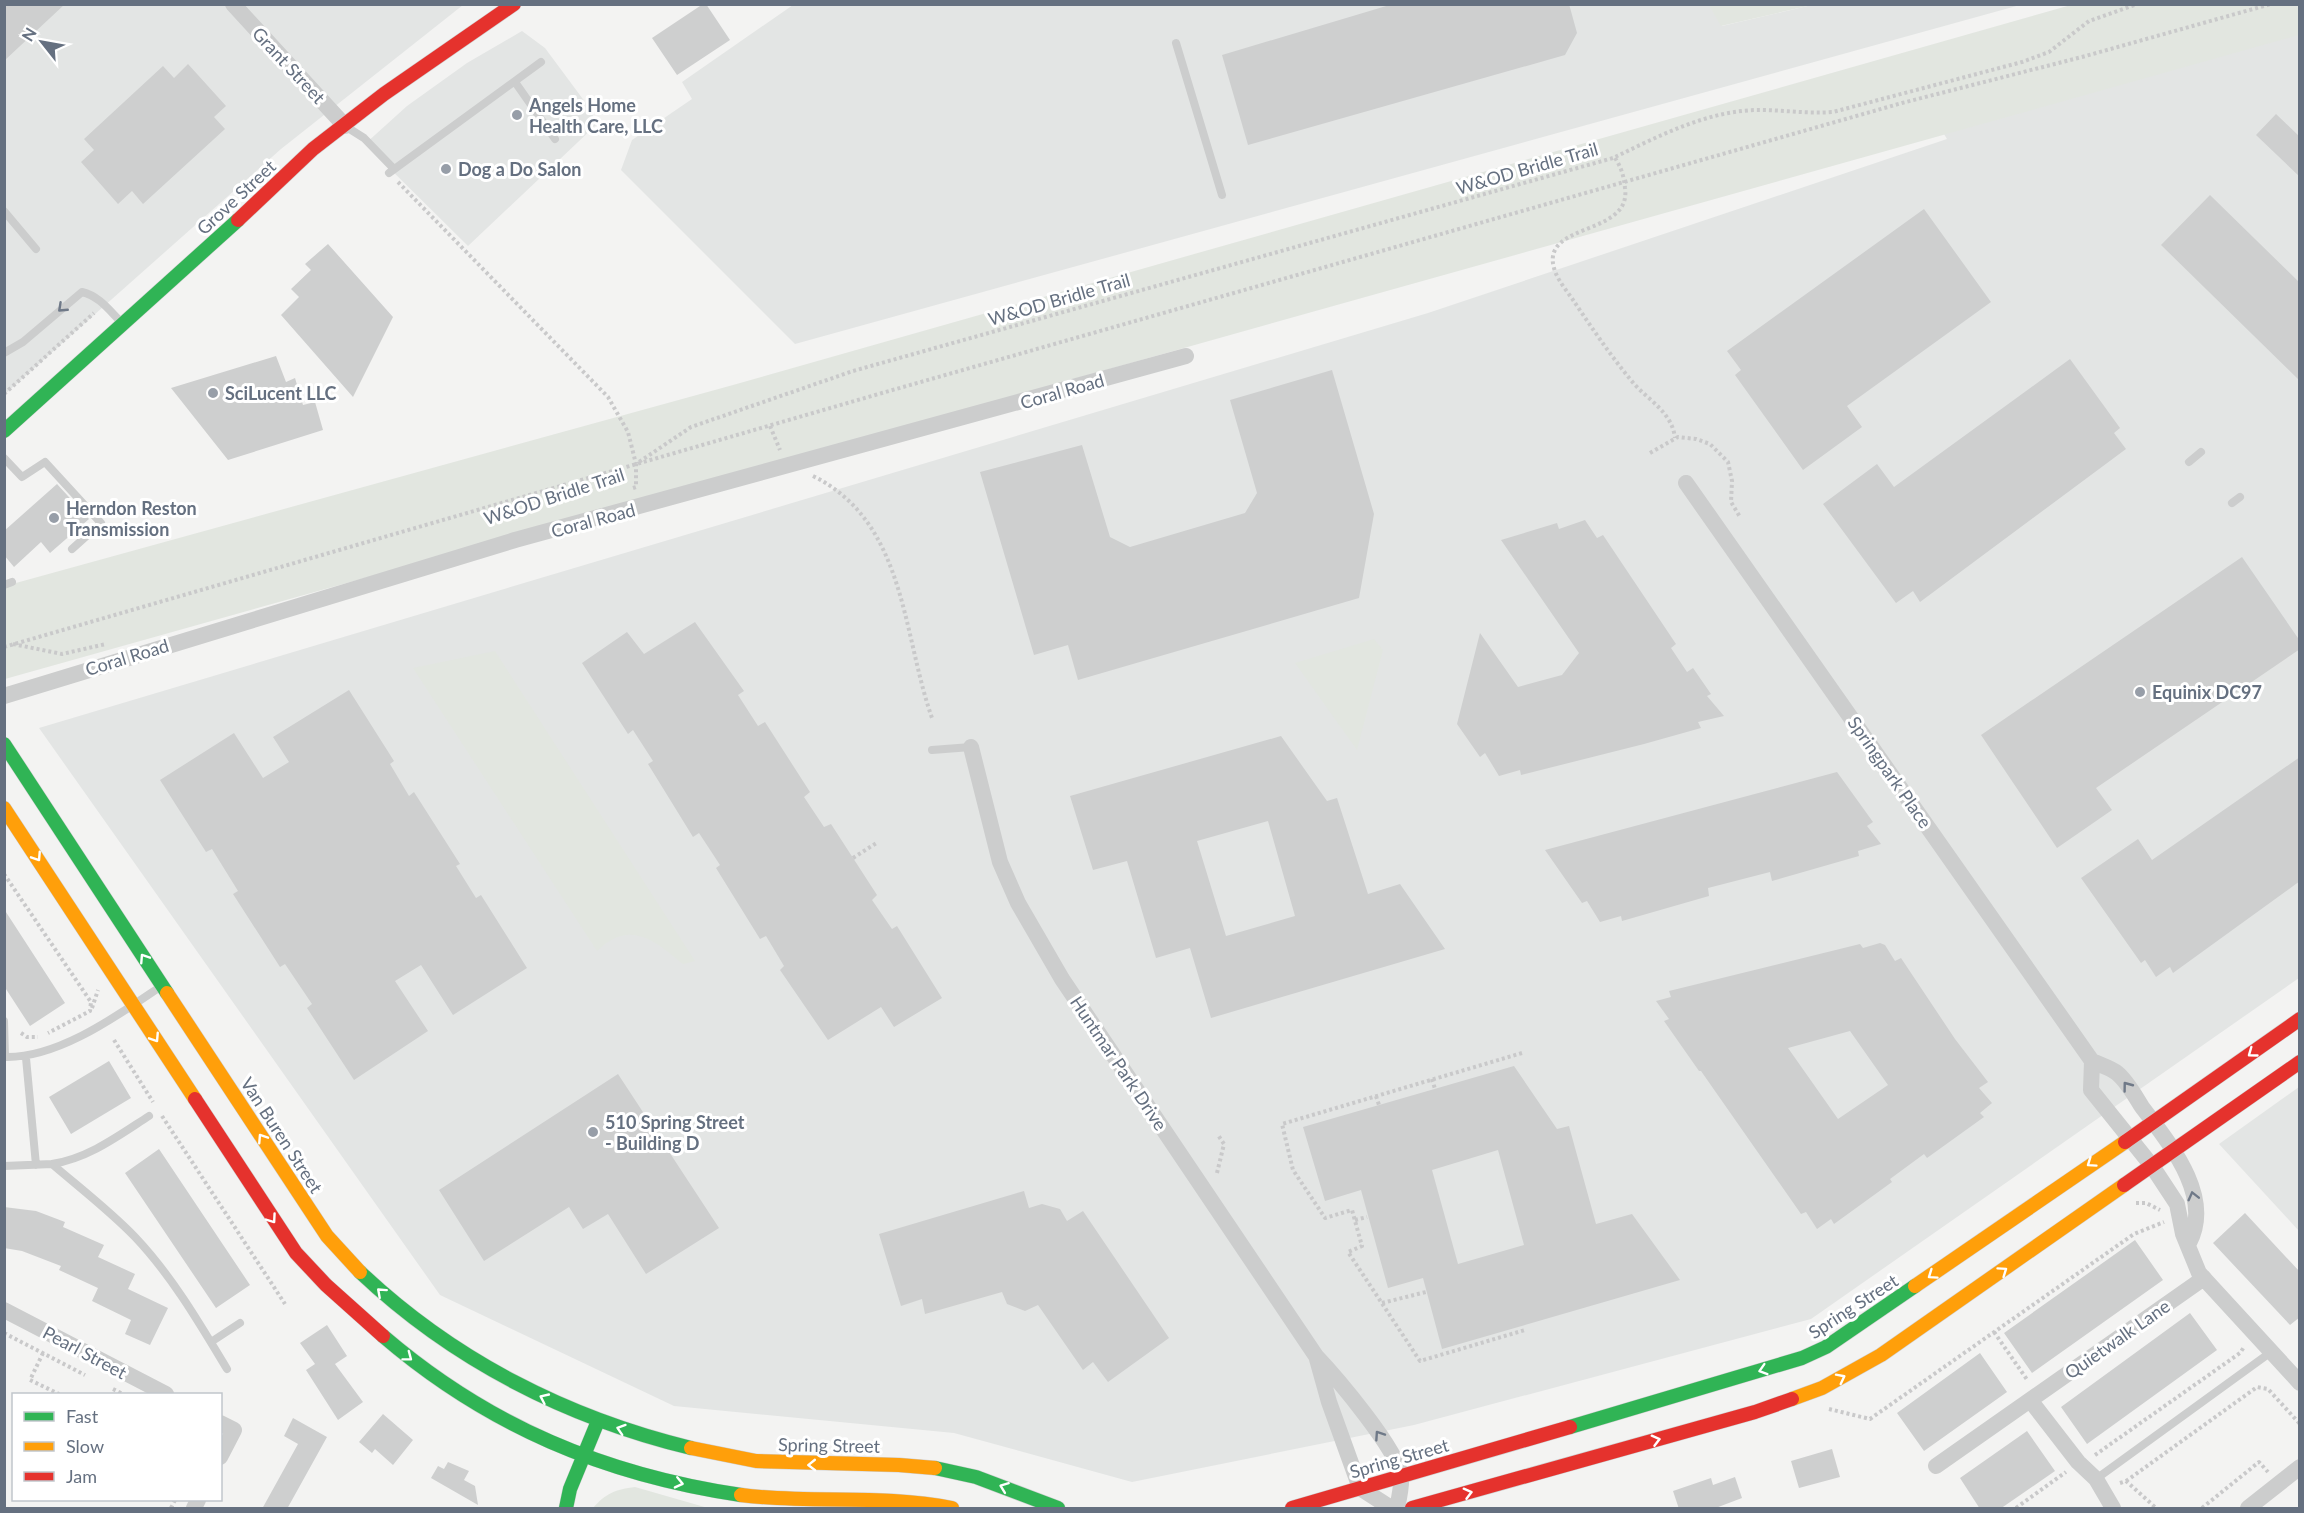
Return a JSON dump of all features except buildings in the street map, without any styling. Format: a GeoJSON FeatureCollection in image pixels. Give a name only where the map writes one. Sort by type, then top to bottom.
{"type":"FeatureCollection","features":[{"type":"Feature","properties":{"kind":"main road","name":"Grove Street"},"geometry":{"type":"LineString","coordinates":[[4,431],[313,149],[402,81],[514,6]]}},
{"type":"Feature","properties":{"kind":"main road","name":"Van Buren Street"},"geometry":{"type":"LineString","coordinates":[[4,744],[327,1236],[358,1271],[425,1328],[464,1355],[502,1377],[598,1421]]}},
{"type":"Feature","properties":{"kind":"main road"},"geometry":{"type":"LineString","coordinates":[[4,808],[267,1213],[296,1253],[327,1288],[387,1342],[450,1387],[509,1421],[582,1456],[718,1491],[769,1498],[900,1501],[952,1509]]}},
{"type":"Feature","properties":{"kind":"main road","name":"Spring Street"},"geometry":{"type":"LineString","coordinates":[[1292,1509],[1401,1475],[1738,1378],[1802,1358],[1826,1347],[2300,1019]]}},
{"type":"Feature","properties":{"kind":"main road"},"geometry":{"type":"LineString","coordinates":[[1412,1509],[1734,1418],[1822,1388],[1881,1355],[2300,1062]]}},
{"type":"Feature","properties":{"kind":"main road"},"geometry":{"type":"LineString","coordinates":[[566,1509],[570,1489],[582,1456],[598,1421]]}},
{"type":"Feature","properties":{"kind":"main road","name":"Spring Street"},"geometry":{"type":"LineString","coordinates":[[598,1421],[688,1448],[753,1461],[797,1465],[907,1465],[947,1470],[999,1484],[1058,1509]]}},
{"type":"Feature","properties":{"kind":"street","name":"Grant Street"},"geometry":{"type":"LineString","coordinates":[[233,4],[345,126]]}},
{"type":"Feature","properties":{"kind":"street","name":"Coral Road"},"geometry":{"type":"LineString","coordinates":[[4,696],[515,540],[703,491],[789,464],[1186,356]]}},
{"type":"Feature","properties":{"kind":"street","name":"Springpark Place"},"geometry":{"type":"LineString","coordinates":[[1686,483],[2092,1061],[2117,1073],[2174,1150],[2190,1184],[2196,1208],[2195,1232],[2189,1243]]}},
{"type":"Feature","properties":{"kind":"street","name":"Huntmar Park Drive"},"geometry":{"type":"LineString","coordinates":[[970,747],[1000,862],[1018,903],[1062,979],[1316,1356],[1348,1389],[1393,1457],[1401,1475]]}},
{"type":"Feature","properties":{"kind":"street"},"geometry":{"type":"LineString","coordinates":[[2092,1061],[2091,1090],[2152,1166],[2176,1204],[2182,1234],[2189,1243],[2192,1259],[2204,1278],[2300,1383]]}},
{"type":"Feature","properties":{"kind":"street","name":"Quietwalk Lane"},"geometry":{"type":"LineString","coordinates":[[1936,1466],[2204,1278]]}},
{"type":"Feature","properties":{"kind":"street","name":"Pearl Street"},"geometry":{"type":"LineString","coordinates":[[4,1310],[162,1393]]}},
{"type":"Feature","properties":{"kind":"street","name":"Huntmar Park Drive"},"geometry":{"type":"LineString","coordinates":[[1316,1356],[1329,1402],[1360,1488]]}},
{"type":"Feature","properties":{"kind":"street"},"geometry":{"type":"LineString","coordinates":[[2034,1397],[2078,1462],[2096,1479],[2113,1509]]}},
{"type":"Feature","properties":{"kind":"street"},"geometry":{"type":"LineString","coordinates":[[222,1448],[227,1427]]}},
{"type":"Feature","properties":{"kind":"street"},"geometry":{"type":"LineString","coordinates":[[2248,1509],[2300,1467]]}},
{"type":"Feature","properties":{"kind":"street"},"geometry":{"type":"LineString","coordinates":[[1397,1509],[1401,1475]]}},
{"type":"Feature","properties":{"kind":"street"},"geometry":{"type":"LineString","coordinates":[[1360,1488],[1391,1509]]}},
{"type":"Feature","properties":{"kind":"lane"},"geometry":{"type":"LineString","coordinates":[[1176,44],[1222,195]]}},
{"type":"Feature","properties":{"kind":"lane"},"geometry":{"type":"LineString","coordinates":[[345,126],[364,138],[391,171],[541,62]]}},
{"type":"Feature","properties":{"kind":"lane"},"geometry":{"type":"LineString","coordinates":[[515,82],[555,139]]}},
{"type":"Feature","properties":{"kind":"lane"},"geometry":{"type":"LineString","coordinates":[[4,211],[36,249]]}},
{"type":"Feature","properties":{"kind":"lane"},"geometry":{"type":"LineString","coordinates":[[4,353],[23,342],[82,292],[92,294],[123,324]]}},
{"type":"Feature","properties":{"kind":"lane"},"geometry":{"type":"LineString","coordinates":[[2189,462],[2200,452]]}},
{"type":"Feature","properties":{"kind":"lane"},"geometry":{"type":"LineString","coordinates":[[4,458],[22,477],[45,462],[100,522],[72,549]]}},
{"type":"Feature","properties":{"kind":"lane"},"geometry":{"type":"LineString","coordinates":[[2232,503],[2240,497]]}},
{"type":"Feature","properties":{"kind":"lane"},"geometry":{"type":"LineString","coordinates":[[932,750],[970,747]]}},
{"type":"Feature","properties":{"kind":"lane"},"geometry":{"type":"LineString","coordinates":[[4,1022],[5,1057],[26,1058],[67,1042],[163,986]]}},
{"type":"Feature","properties":{"kind":"lane"},"geometry":{"type":"LineString","coordinates":[[26,1058],[36,1166]]}},
{"type":"Feature","properties":{"kind":"lane"},"geometry":{"type":"LineString","coordinates":[[4,1166],[36,1166],[71,1161],[98,1149],[149,1116]]}},
{"type":"Feature","properties":{"kind":"lane"},"geometry":{"type":"LineString","coordinates":[[52,1164],[141,1244],[181,1296],[227,1369]]}},
{"type":"Feature","properties":{"kind":"lane"},"geometry":{"type":"LineString","coordinates":[[211,1342],[240,1323]]}},
{"type":"Feature","properties":{"kind":"lane"},"geometry":{"type":"LineString","coordinates":[[2096,1479],[2271,1352]]}},
{"type":"Feature","properties":{"kind":"path","name":"W&OD Bridle Trail"},"geometry":{"type":"LineString","coordinates":[[626,490],[636,487],[636,464],[691,427],[853,371],[1615,158],[1665,133],[1736,113],[1758,110],[1805,114],[1833,112],[2022,62],[2049,52],[2089,21],[2137,4]]}},
{"type":"Feature","properties":{"kind":"path"},"geometry":{"type":"LineString","coordinates":[[4,647],[1902,103],[2082,57],[2271,4]]}},
{"type":"Feature","properties":{"kind":"path"},"geometry":{"type":"LineString","coordinates":[[1615,158],[1621,166],[1626,196],[1617,213],[1563,239],[1555,251],[1554,268],[1610,354],[1636,386],[1668,417],[1674,426],[1675,438]]}},
{"type":"Feature","properties":{"kind":"path"},"geometry":{"type":"LineString","coordinates":[[391,171],[608,397],[628,432],[636,464]]}},
{"type":"Feature","properties":{"kind":"path"},"geometry":{"type":"LineString","coordinates":[[4,394],[94,312]]}},
{"type":"Feature","properties":{"kind":"path"},"geometry":{"type":"LineString","coordinates":[[770,426],[777,446],[789,464],[824,482],[851,503],[873,526],[896,577],[932,718]]}},
{"type":"Feature","properties":{"kind":"path"},"geometry":{"type":"LineString","coordinates":[[1650,453],[1675,438],[1696,439],[1720,453],[1728,462],[1732,481],[1731,502],[1740,517]]}},
{"type":"Feature","properties":{"kind":"path"},"geometry":{"type":"LineString","coordinates":[[12,644],[62,654],[107,644]]}},
{"type":"Feature","properties":{"kind":"path"},"geometry":{"type":"LineString","coordinates":[[853,858],[878,842]]}},
{"type":"Feature","properties":{"kind":"path"},"geometry":{"type":"LineString","coordinates":[[4,874],[92,1002],[90,1011],[50,1032],[36,1037],[21,1033]]}},
{"type":"Feature","properties":{"kind":"path"},"geometry":{"type":"LineString","coordinates":[[114,1040],[285,1304]]}},
{"type":"Feature","properties":{"kind":"path"},"geometry":{"type":"LineString","coordinates":[[1522,1053],[1282,1124],[1293,1170],[1325,1218],[1352,1210],[1362,1246],[1348,1252],[1420,1360],[1525,1330]]}},
{"type":"Feature","properties":{"kind":"path"},"geometry":{"type":"LineString","coordinates":[[1432,1079],[1435,1089]]}},
{"type":"Feature","properties":{"kind":"path"},"geometry":{"type":"LineString","coordinates":[[1376,1096],[1379,1105]]}},
{"type":"Feature","properties":{"kind":"path"},"geometry":{"type":"LineString","coordinates":[[1217,1173],[1224,1144],[1218,1135]]}},
{"type":"Feature","properties":{"kind":"path"},"geometry":{"type":"LineString","coordinates":[[2133,1202],[2146,1203],[2160,1210],[2166,1229]]}},
{"type":"Feature","properties":{"kind":"path"},"geometry":{"type":"LineString","coordinates":[[1355,1220],[1367,1217]]}},
{"type":"Feature","properties":{"kind":"path"},"geometry":{"type":"LineString","coordinates":[[1818,1406],[1870,1419],[2134,1234],[2165,1222]]}},
{"type":"Feature","properties":{"kind":"path"},"geometry":{"type":"LineString","coordinates":[[1382,1303],[1426,1292]]}},
{"type":"Feature","properties":{"kind":"path"},"geometry":{"type":"LineString","coordinates":[[1994,1332],[2034,1397]]}},
{"type":"Feature","properties":{"kind":"path"},"geometry":{"type":"LineString","coordinates":[[4,1333],[85,1375]]}},
{"type":"Feature","properties":{"kind":"path"},"geometry":{"type":"LineString","coordinates":[[2086,1456],[2092,1459],[2240,1353],[2244,1343]]}},
{"type":"Feature","properties":{"kind":"path"},"geometry":{"type":"LineString","coordinates":[[43,1353],[30,1380],[55,1393]]}},
{"type":"Feature","properties":{"kind":"path"},"geometry":{"type":"LineString","coordinates":[[2120,1483],[2126,1481],[2257,1387],[2268,1389],[2300,1424]]}},
{"type":"Feature","properties":{"kind":"path"},"geometry":{"type":"LineString","coordinates":[[2202,1509],[2259,1462],[2270,1473],[2277,1467]]}},
{"type":"Feature","properties":{"kind":"path"},"geometry":{"type":"LineString","coordinates":[[2016,1509],[2069,1470]]}},
{"type":"Feature","properties":{"kind":"path"},"geometry":{"type":"LineString","coordinates":[[2126,1481],[2156,1509]]}},
{"type":"Feature","properties":{"kind":"shaded area"},"geometry":{"type":"Polygon","coordinates":[[[1709,4],[1722,26],[1812,5],[2020,5],[795,344],[621,170],[632,140],[692,99],[682,82],[793,5],[1709,4]]]}},
{"type":"Feature","properties":{"kind":"shaded area"},"geometry":{"type":"Polygon","coordinates":[[[5,5],[463,5],[281,149],[5,394],[5,5]]]}},
{"type":"Feature","properties":{"kind":"shaded area"},"geometry":{"type":"Polygon","coordinates":[[[1709,5],[1812,5],[1721,26],[1709,5]]]}},
{"type":"Feature","properties":{"kind":"shaded area"},"geometry":{"type":"Polygon","coordinates":[[[2071,5],[2299,5],[2299,35],[5,679],[5,586],[733,385],[2071,5]]]}},
{"type":"Feature","properties":{"kind":"shaded area"},"geometry":{"type":"Polygon","coordinates":[[[522,31],[545,48],[591,110],[596,125],[468,246],[365,144],[407,106],[467,63],[522,31]]]}},
{"type":"Feature","properties":{"kind":"shaded area"},"geometry":{"type":"Polygon","coordinates":[[[2299,34],[2299,978],[1811,1319],[1414,1425],[1132,1482],[954,1433],[674,1406],[440,1295],[39,728],[1428,313],[1947,139],[1944,134],[2299,34]]]}},
{"type":"Feature","properties":{"kind":"shaded area"},"geometry":{"type":"Polygon","coordinates":[[[1374,639],[1383,650],[1357,750],[1295,663],[1374,639]]]}},
{"type":"Feature","properties":{"kind":"shaded area"},"geometry":{"type":"Polygon","coordinates":[[[495,651],[695,961],[683,964],[662,947],[642,936],[620,936],[609,941],[597,951],[413,668],[495,651]]]}},
{"type":"Feature","properties":{"kind":"shaded area"},"geometry":{"type":"Polygon","coordinates":[[[2299,1087],[2299,1231],[2219,1144],[2299,1087]]]}},
{"type":"Feature","properties":{"kind":"shaded area"},"geometry":{"type":"Polygon","coordinates":[[[635,1487],[708,1508],[593,1508],[611,1493],[635,1487]]]}},
{"type":"Feature","properties":{"kind":"traffic: fast"},"geometry":{"type":"LineString","coordinates":[[4,431],[238,220]]}},
{"type":"Feature","properties":{"kind":"traffic: fast"},"geometry":{"type":"LineString","coordinates":[[4,744],[167,993]]}},
{"type":"Feature","properties":{"kind":"traffic: fast"},"geometry":{"type":"LineString","coordinates":[[360,1272],[396,1304],[434,1332],[514,1382],[600,1420],[691,1448]]}},
{"type":"Feature","properties":{"kind":"traffic: fast"},"geometry":{"type":"LineString","coordinates":[[1570,1427],[1802,1358],[1826,1347],[1915,1286]]}},
{"type":"Feature","properties":{"kind":"traffic: fast"},"geometry":{"type":"LineString","coordinates":[[383,1336],[423,1368],[464,1396],[550,1442],[596,1460],[642,1474],[741,1495]]}},
{"type":"Feature","properties":{"kind":"traffic: fast"},"geometry":{"type":"LineString","coordinates":[[566,1508],[570,1489],[598,1421]]}},
{"type":"Feature","properties":{"kind":"traffic: fast"},"geometry":{"type":"LineString","coordinates":[[935,1468],[976,1477],[1058,1508]]}},
{"type":"Feature","properties":{"kind":"traffic: slow"},"geometry":{"type":"LineString","coordinates":[[4,808],[195,1099]]}},
{"type":"Feature","properties":{"kind":"traffic: slow"},"geometry":{"type":"LineString","coordinates":[[167,993],[327,1236],[360,1272]]}},
{"type":"Feature","properties":{"kind":"traffic: slow"},"geometry":{"type":"LineString","coordinates":[[1915,1286],[2125,1142]]}},
{"type":"Feature","properties":{"kind":"traffic: slow"},"geometry":{"type":"LineString","coordinates":[[1792,1399],[1822,1388],[1881,1355],[2124,1185]]}},
{"type":"Feature","properties":{"kind":"traffic: slow"},"geometry":{"type":"LineString","coordinates":[[691,1448],[756,1461],[935,1468]]}},
{"type":"Feature","properties":{"kind":"traffic: slow"},"geometry":{"type":"LineString","coordinates":[[741,1495],[767,1498],[899,1501],[952,1508]]}},
{"type":"Feature","properties":{"kind":"traffic: jam"},"geometry":{"type":"LineString","coordinates":[[238,220],[313,149],[384,94],[514,4]]}},
{"type":"Feature","properties":{"kind":"traffic: jam"},"geometry":{"type":"LineString","coordinates":[[2125,1142],[2300,1019]]}},
{"type":"Feature","properties":{"kind":"traffic: jam"},"geometry":{"type":"LineString","coordinates":[[2124,1185],[2300,1062]]}},
{"type":"Feature","properties":{"kind":"traffic: jam"},"geometry":{"type":"LineString","coordinates":[[195,1099],[296,1253],[326,1285],[383,1336]]}},
{"type":"Feature","properties":{"kind":"traffic: jam"},"geometry":{"type":"LineString","coordinates":[[1412,1508],[1755,1412],[1792,1399]]}},
{"type":"Feature","properties":{"kind":"traffic: jam"},"geometry":{"type":"LineString","coordinates":[[1292,1508],[1570,1427]]}},
{"type":"Feature","properties":{"kind":"place","name":"Angels Home Health Care, LLC"},"geometry":{"type":"Point","coordinates":[517,115]}},
{"type":"Feature","properties":{"kind":"place","name":"Dog a Do Salon"},"geometry":{"type":"Point","coordinates":[446,169]}},
{"type":"Feature","properties":{"kind":"place","name":"SciLucent LLC"},"geometry":{"type":"Point","coordinates":[213,393]}},
{"type":"Feature","properties":{"kind":"place","name":"Herndon Reston Transmission"},"geometry":{"type":"Point","coordinates":[54,518]}},
{"type":"Feature","properties":{"kind":"place","name":"Equinix DC97"},"geometry":{"type":"Point","coordinates":[2140,692]}},
{"type":"Feature","properties":{"kind":"place","name":"510 Spring Street - Building D"},"geometry":{"type":"Point","coordinates":[593,1132]}}]}
